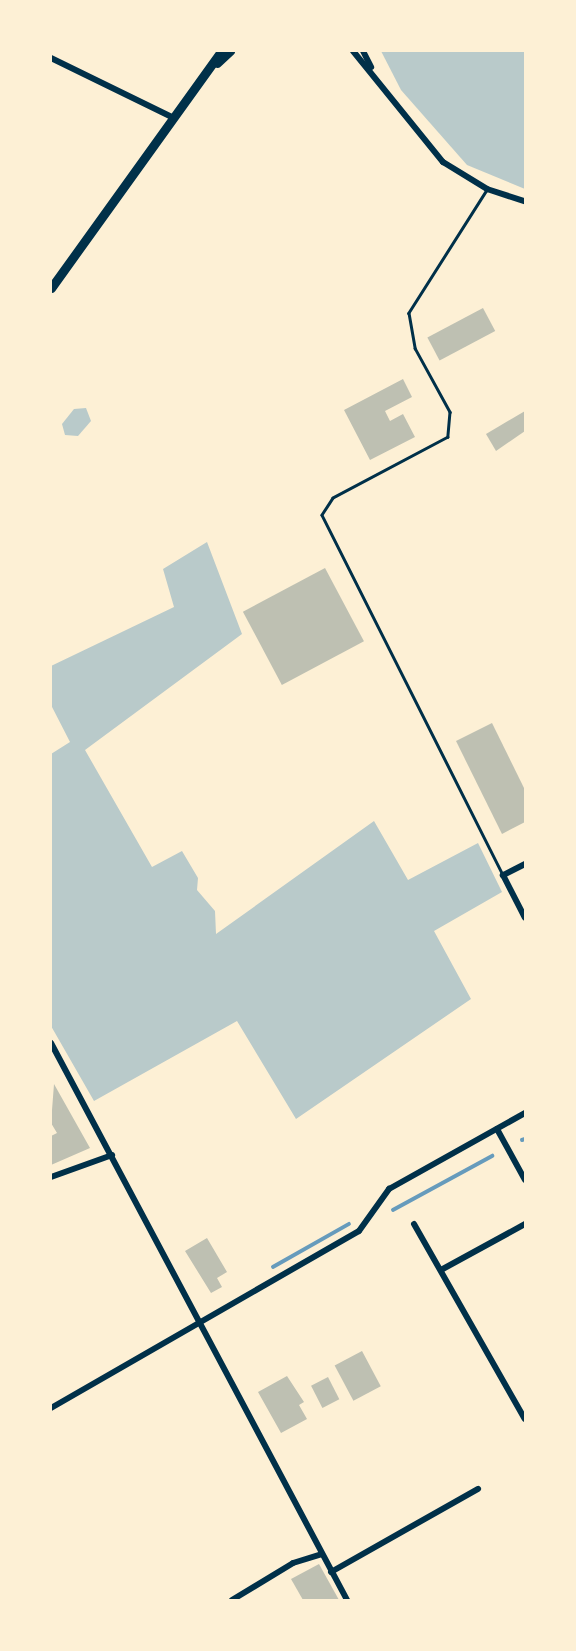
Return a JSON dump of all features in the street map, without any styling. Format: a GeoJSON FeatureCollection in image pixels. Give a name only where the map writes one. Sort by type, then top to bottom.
{"type":"FeatureCollection","features":[{"type":"Feature","properties":{"kind":"main road"},"geometry":{"type":"LineString","coordinates":[[51,288],[220,51]]}},
{"type":"Feature","properties":{"kind":"main road"},"geometry":{"type":"LineString","coordinates":[[201,79],[230,51]]}},
{"type":"Feature","properties":{"kind":"street"},"geometry":{"type":"LineString","coordinates":[[353,51],[375,75],[437,156],[487,189],[525,201]]}},
{"type":"Feature","properties":{"kind":"street"},"geometry":{"type":"LineString","coordinates":[[363,51],[375,75]]}},
{"type":"Feature","properties":{"kind":"street"},"geometry":{"type":"LineString","coordinates":[[51,58],[172,117]]}},
{"type":"Feature","properties":{"kind":"street"},"geometry":{"type":"LineString","coordinates":[[525,864],[503,875],[525,918]]}},
{"type":"Feature","properties":{"kind":"street"},"geometry":{"type":"LineString","coordinates":[[51,1043],[347,1600]]}},
{"type":"Feature","properties":{"kind":"street"},"geometry":{"type":"LineString","coordinates":[[51,1408],[199,1318],[359,1231],[389,1189],[525,1113]]}},
{"type":"Feature","properties":{"kind":"street"},"geometry":{"type":"LineString","coordinates":[[497,1129],[525,1180]]}},
{"type":"Feature","properties":{"kind":"street"},"geometry":{"type":"LineString","coordinates":[[51,1177],[112,1155]]}},
{"type":"Feature","properties":{"kind":"street"},"geometry":{"type":"LineString","coordinates":[[415,1224],[525,1419]]}},
{"type":"Feature","properties":{"kind":"street"},"geometry":{"type":"LineString","coordinates":[[441,1270],[525,1224]]}},
{"type":"Feature","properties":{"kind":"street"},"geometry":{"type":"LineString","coordinates":[[331,1572],[478,1489]]}},
{"type":"Feature","properties":{"kind":"street"},"geometry":{"type":"LineString","coordinates":[[232,1600],[293,1563],[322,1555]]}},
{"type":"Feature","properties":{"kind":"lane"},"geometry":{"type":"LineString","coordinates":[[487,189],[410,307],[408,328],[454,425],[448,437],[333,498],[322,515],[503,875]]}},
{"type":"Feature","properties":{"kind":"shaded area"},"geometry":{"type":"Polygon","coordinates":[[[381,51],[525,51],[525,189],[467,165],[401,90],[381,51]]]}},
{"type":"Feature","properties":{"kind":"shaded area"},"geometry":{"type":"Polygon","coordinates":[[[86,408],[91,421],[78,436],[65,435],[62,424],[74,409],[86,408]]]}},
{"type":"Feature","properties":{"kind":"shaded area"},"geometry":{"type":"Polygon","coordinates":[[[207,542],[242,634],[85,750],[152,867],[182,851],[198,878],[197,890],[215,911],[216,934],[374,821],[408,880],[478,843],[502,892],[434,931],[471,999],[296,1119],[237,1021],[94,1101],[51,1026],[51,754],[70,742],[51,705],[51,666],[174,607],[163,569],[207,542]]]}},
{"type":"Feature","properties":{"kind":"building"},"geometry":{"type":"Polygon","coordinates":[[[483,308],[495,331],[440,361],[427,338],[483,308]]]}},
{"type":"Feature","properties":{"kind":"building"},"geometry":{"type":"Polygon","coordinates":[[[403,379],[412,397],[385,411],[390,421],[403,414],[415,437],[370,460],[344,410],[403,379]]]}},
{"type":"Feature","properties":{"kind":"building"},"geometry":{"type":"Polygon","coordinates":[[[525,411],[525,431],[496,451],[486,434],[525,411]]]}},
{"type":"Feature","properties":{"kind":"building"},"geometry":{"type":"Polygon","coordinates":[[[325,568],[364,641],[282,685],[243,612],[325,568]]]}},
{"type":"Feature","properties":{"kind":"building"},"geometry":{"type":"Polygon","coordinates":[[[492,723],[525,790],[525,822],[502,834],[456,741],[492,723]]]}},
{"type":"Feature","properties":{"kind":"building"},"geometry":{"type":"Polygon","coordinates":[[[54,1084],[90,1148],[51,1165],[51,1136],[57,1133],[51,1123],[54,1084]]]}},
{"type":"Feature","properties":{"kind":"building"},"geometry":{"type":"Polygon","coordinates":[[[207,1238],[227,1272],[217,1278],[222,1287],[211,1293],[185,1251],[207,1238]]]}},
{"type":"Feature","properties":{"kind":"building"},"geometry":{"type":"Polygon","coordinates":[[[362,1351],[381,1386],[353,1401],[335,1366],[362,1351]]]}},
{"type":"Feature","properties":{"kind":"building"},"geometry":{"type":"Polygon","coordinates":[[[287,1376],[304,1402],[299,1405],[307,1419],[281,1433],[258,1392],[287,1376]]]}},
{"type":"Feature","properties":{"kind":"building"},"geometry":{"type":"Polygon","coordinates":[[[328,1377],[339,1399],[322,1408],[311,1386],[328,1377]]]}},
{"type":"Feature","properties":{"kind":"building"},"geometry":{"type":"Polygon","coordinates":[[[319,1564],[339,1600],[303,1600],[291,1579],[319,1564]]]}},
{"type":"Feature","properties":{"kind":"waterway"},"geometry":{"type":"LineString","coordinates":[[393,1210],[492,1156]]}},
{"type":"Feature","properties":{"kind":"waterway"},"geometry":{"type":"LineString","coordinates":[[273,1267],[349,1224]]}}]}
